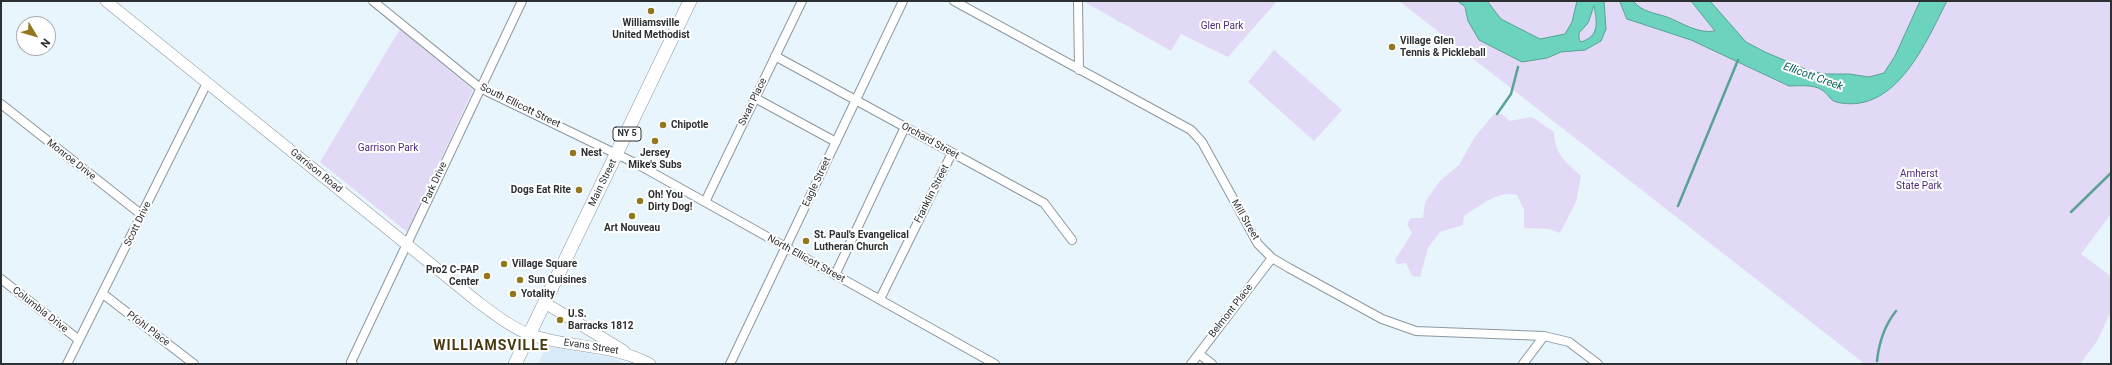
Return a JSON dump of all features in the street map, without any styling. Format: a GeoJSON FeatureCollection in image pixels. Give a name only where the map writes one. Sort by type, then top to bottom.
{"type":"FeatureCollection","features":[{"type":"Feature","properties":{"kind":"main road","name":"Main Street"},"geometry":{"type":"LineString","coordinates":[[516,364],[690,1]]}},
{"type":"Feature","properties":{"kind":"street","name":"Garrison Road"},"geometry":{"type":"LineString","coordinates":[[106,1],[482,305],[530,334]]}},
{"type":"Feature","properties":{"kind":"street","name":"South Ellicott Street"},"geometry":{"type":"LineString","coordinates":[[373,1],[480,88],[617,154]]}},
{"type":"Feature","properties":{"kind":"street","name":"Park Drive"},"geometry":{"type":"LineString","coordinates":[[353,364],[351,362],[522,1]]}},
{"type":"Feature","properties":{"kind":"street","name":"Swan Place"},"geometry":{"type":"LineString","coordinates":[[705,202],[802,1]]}},
{"type":"Feature","properties":{"kind":"street","name":"Eagle Street"},"geometry":{"type":"LineString","coordinates":[[730,364],[903,1]]}},
{"type":"Feature","properties":{"kind":"street","name":"Mill Street"},"geometry":{"type":"LineString","coordinates":[[954,1],[1191,130],[1202,142],[1258,244],[1272,258],[1382,319],[1416,331],[1544,336],[1569,342],[1598,364]]}},
{"type":"Feature","properties":{"kind":"street"},"geometry":{"type":"LineString","coordinates":[[1078,1],[1079,70]]}},
{"type":"Feature","properties":{"kind":"street","name":"Orchard Street"},"geometry":{"type":"LineString","coordinates":[[775,56],[1044,203],[1072,240]]}},
{"type":"Feature","properties":{"kind":"street","name":"Scott Drive"},"geometry":{"type":"LineString","coordinates":[[67,364],[207,83]]}},
{"type":"Feature","properties":{"kind":"street"},"geometry":{"type":"LineString","coordinates":[[755,98],[836,142]]}},
{"type":"Feature","properties":{"kind":"street","name":"Monroe Drive"},"geometry":{"type":"LineString","coordinates":[[1,104],[142,215]]}},
{"type":"Feature","properties":{"kind":"street"},"geometry":{"type":"LineString","coordinates":[[835,275],[905,127]]}},
{"type":"Feature","properties":{"kind":"street","name":"Franklin Street"},"geometry":{"type":"LineString","coordinates":[[880,299],[952,153]]}},
{"type":"Feature","properties":{"kind":"street","name":"North Ellicott Street"},"geometry":{"type":"LineString","coordinates":[[617,154],[995,364]]}},
{"type":"Feature","properties":{"kind":"street","name":"Belmont Place"},"geometry":{"type":"LineString","coordinates":[[1191,364],[1272,258]]}},
{"type":"Feature","properties":{"kind":"street","name":"Columbia Drive"},"geometry":{"type":"LineString","coordinates":[[1,279],[79,340]]}},
{"type":"Feature","properties":{"kind":"street","name":"Pfohl Place"},"geometry":{"type":"LineString","coordinates":[[102,294],[194,364]]}},
{"type":"Feature","properties":{"kind":"street"},"geometry":{"type":"LineString","coordinates":[[545,303],[609,340],[626,352]]}},
{"type":"Feature","properties":{"kind":"street","name":"Evans Street"},"geometry":{"type":"LineString","coordinates":[[530,334],[548,339],[626,352],[650,364]]}},
{"type":"Feature","properties":{"kind":"street"},"geometry":{"type":"LineString","coordinates":[[1523,364],[1544,336]]}},
{"type":"Feature","properties":{"kind":"street"},"geometry":{"type":"LineString","coordinates":[[1198,354],[1212,364]]}},
{"type":"Feature","properties":{"kind":"shaded area"},"geometry":{"type":"Polygon","coordinates":[[[547,346],[613,358],[626,364],[538,364],[547,346]]]}},
{"type":"Feature","properties":{"kind":"green space","name":"Glen Park"},"geometry":{"type":"Polygon","coordinates":[[[1083,1],[1277,1],[1228,57],[1181,34],[1171,51],[1083,1]]]}},
{"type":"Feature","properties":{"kind":"green space","name":"Amherst State Park"},"geometry":{"type":"Polygon","coordinates":[[[1399,1],[2111,1],[2111,214],[2081,254],[2111,276],[2111,311],[2097,341],[2080,364],[1865,364],[1399,1]]]}},
{"type":"Feature","properties":{"kind":"green space","name":"Garrison Park"},"geometry":{"type":"Polygon","coordinates":[[[400,29],[473,90],[407,232],[320,162],[400,29]]]}},
{"type":"Feature","properties":{"kind":"green space"},"geometry":{"type":"Polygon","coordinates":[[[1274,50],[1342,110],[1314,141],[1248,82],[1274,50]]]}},
{"type":"Feature","properties":{"kind":"green space"},"geometry":{"type":"Polygon","coordinates":[[[1494,114],[1502,114],[1510,121],[1532,117],[1554,132],[1556,146],[1562,157],[1581,176],[1576,202],[1560,233],[1549,229],[1524,228],[1524,210],[1517,195],[1503,195],[1489,200],[1464,216],[1463,225],[1440,232],[1428,248],[1420,277],[1412,276],[1406,263],[1397,264],[1395,260],[1412,233],[1407,224],[1411,218],[1423,218],[1425,202],[1440,181],[1459,165],[1474,138],[1494,114]]]}},
{"type":"Feature","properties":{"kind":"water"},"geometry":{"type":"Polygon","coordinates":[[[1458,1],[1487,1],[1501,19],[1540,39],[1565,34],[1572,22],[1577,1],[1604,1],[1606,29],[1601,41],[1585,50],[1561,52],[1547,58],[1522,62],[1479,40],[1468,21],[1465,7],[1458,1]],[[1594,6],[1588,23],[1579,33],[1579,39],[1581,42],[1591,36],[1596,28],[1594,6]]]}},
{"type":"Feature","properties":{"kind":"water","name":"Ellicott Creek"},"geometry":{"type":"Polygon","coordinates":[[[1620,1],[1633,1],[1640,8],[1649,12],[1708,32],[1715,31],[1691,1],[1710,1],[1746,42],[1765,52],[1810,71],[1825,74],[1849,74],[1869,77],[1884,73],[1895,56],[1920,1],[1947,1],[1919,54],[1907,71],[1894,85],[1878,97],[1861,103],[1841,103],[1832,100],[1825,92],[1818,88],[1789,86],[1691,40],[1627,19],[1620,1]]]}},
{"type":"Feature","properties":{"kind":"waterway"},"geometry":{"type":"LineString","coordinates":[[1678,206],[1738,60]]}},
{"type":"Feature","properties":{"kind":"waterway"},"geometry":{"type":"LineString","coordinates":[[1497,114],[1511,94],[1518,67]]}},
{"type":"Feature","properties":{"kind":"waterway"},"geometry":{"type":"LineString","coordinates":[[2071,212],[2111,173]]}},
{"type":"Feature","properties":{"kind":"waterway"},"geometry":{"type":"LineString","coordinates":[[1877,361],[1883,334],[1888,322],[1896,311]]}},
{"type":"Feature","properties":{"kind":"place","name":"Williamsville United Methodist"},"geometry":{"type":"Point","coordinates":[651,11]}},
{"type":"Feature","properties":{"kind":"place","name":"Village Glen Tennis & Pickleball"},"geometry":{"type":"Point","coordinates":[1392,47]}},
{"type":"Feature","properties":{"kind":"place","name":"Chipotle"},"geometry":{"type":"Point","coordinates":[663,125]}},
{"type":"Feature","properties":{"kind":"place","name":"Jersey Mike's Subs"},"geometry":{"type":"Point","coordinates":[655,141]}},
{"type":"Feature","properties":{"kind":"place","name":"Nest"},"geometry":{"type":"Point","coordinates":[573,153]}},
{"type":"Feature","properties":{"kind":"place","name":"Dogs Eat Rite"},"geometry":{"type":"Point","coordinates":[579,190]}},
{"type":"Feature","properties":{"kind":"place","name":"Oh! You Dirty Dog!"},"geometry":{"type":"Point","coordinates":[640,201]}},
{"type":"Feature","properties":{"kind":"place","name":"Art Nouveau"},"geometry":{"type":"Point","coordinates":[632,216]}},
{"type":"Feature","properties":{"kind":"place","name":"St. Paul's Evangelical Lutheran Church"},"geometry":{"type":"Point","coordinates":[806,241]}},
{"type":"Feature","properties":{"kind":"place","name":"Village Square"},"geometry":{"type":"Point","coordinates":[504,264]}},
{"type":"Feature","properties":{"kind":"place","name":"Pro2 C-PAP Center"},"geometry":{"type":"Point","coordinates":[487,276]}},
{"type":"Feature","properties":{"kind":"place","name":"Sun Cuisines"},"geometry":{"type":"Point","coordinates":[520,280]}},
{"type":"Feature","properties":{"kind":"place","name":"Yotality"},"geometry":{"type":"Point","coordinates":[513,294]}},
{"type":"Feature","properties":{"kind":"place","name":"U.S. Barracks 1812"},"geometry":{"type":"Point","coordinates":[560,320]}},
{"type":"Feature","properties":{"kind":"district","name":"WILLIAMSVILLE"},"geometry":{"type":"Point","coordinates":[491,346]}}]}
